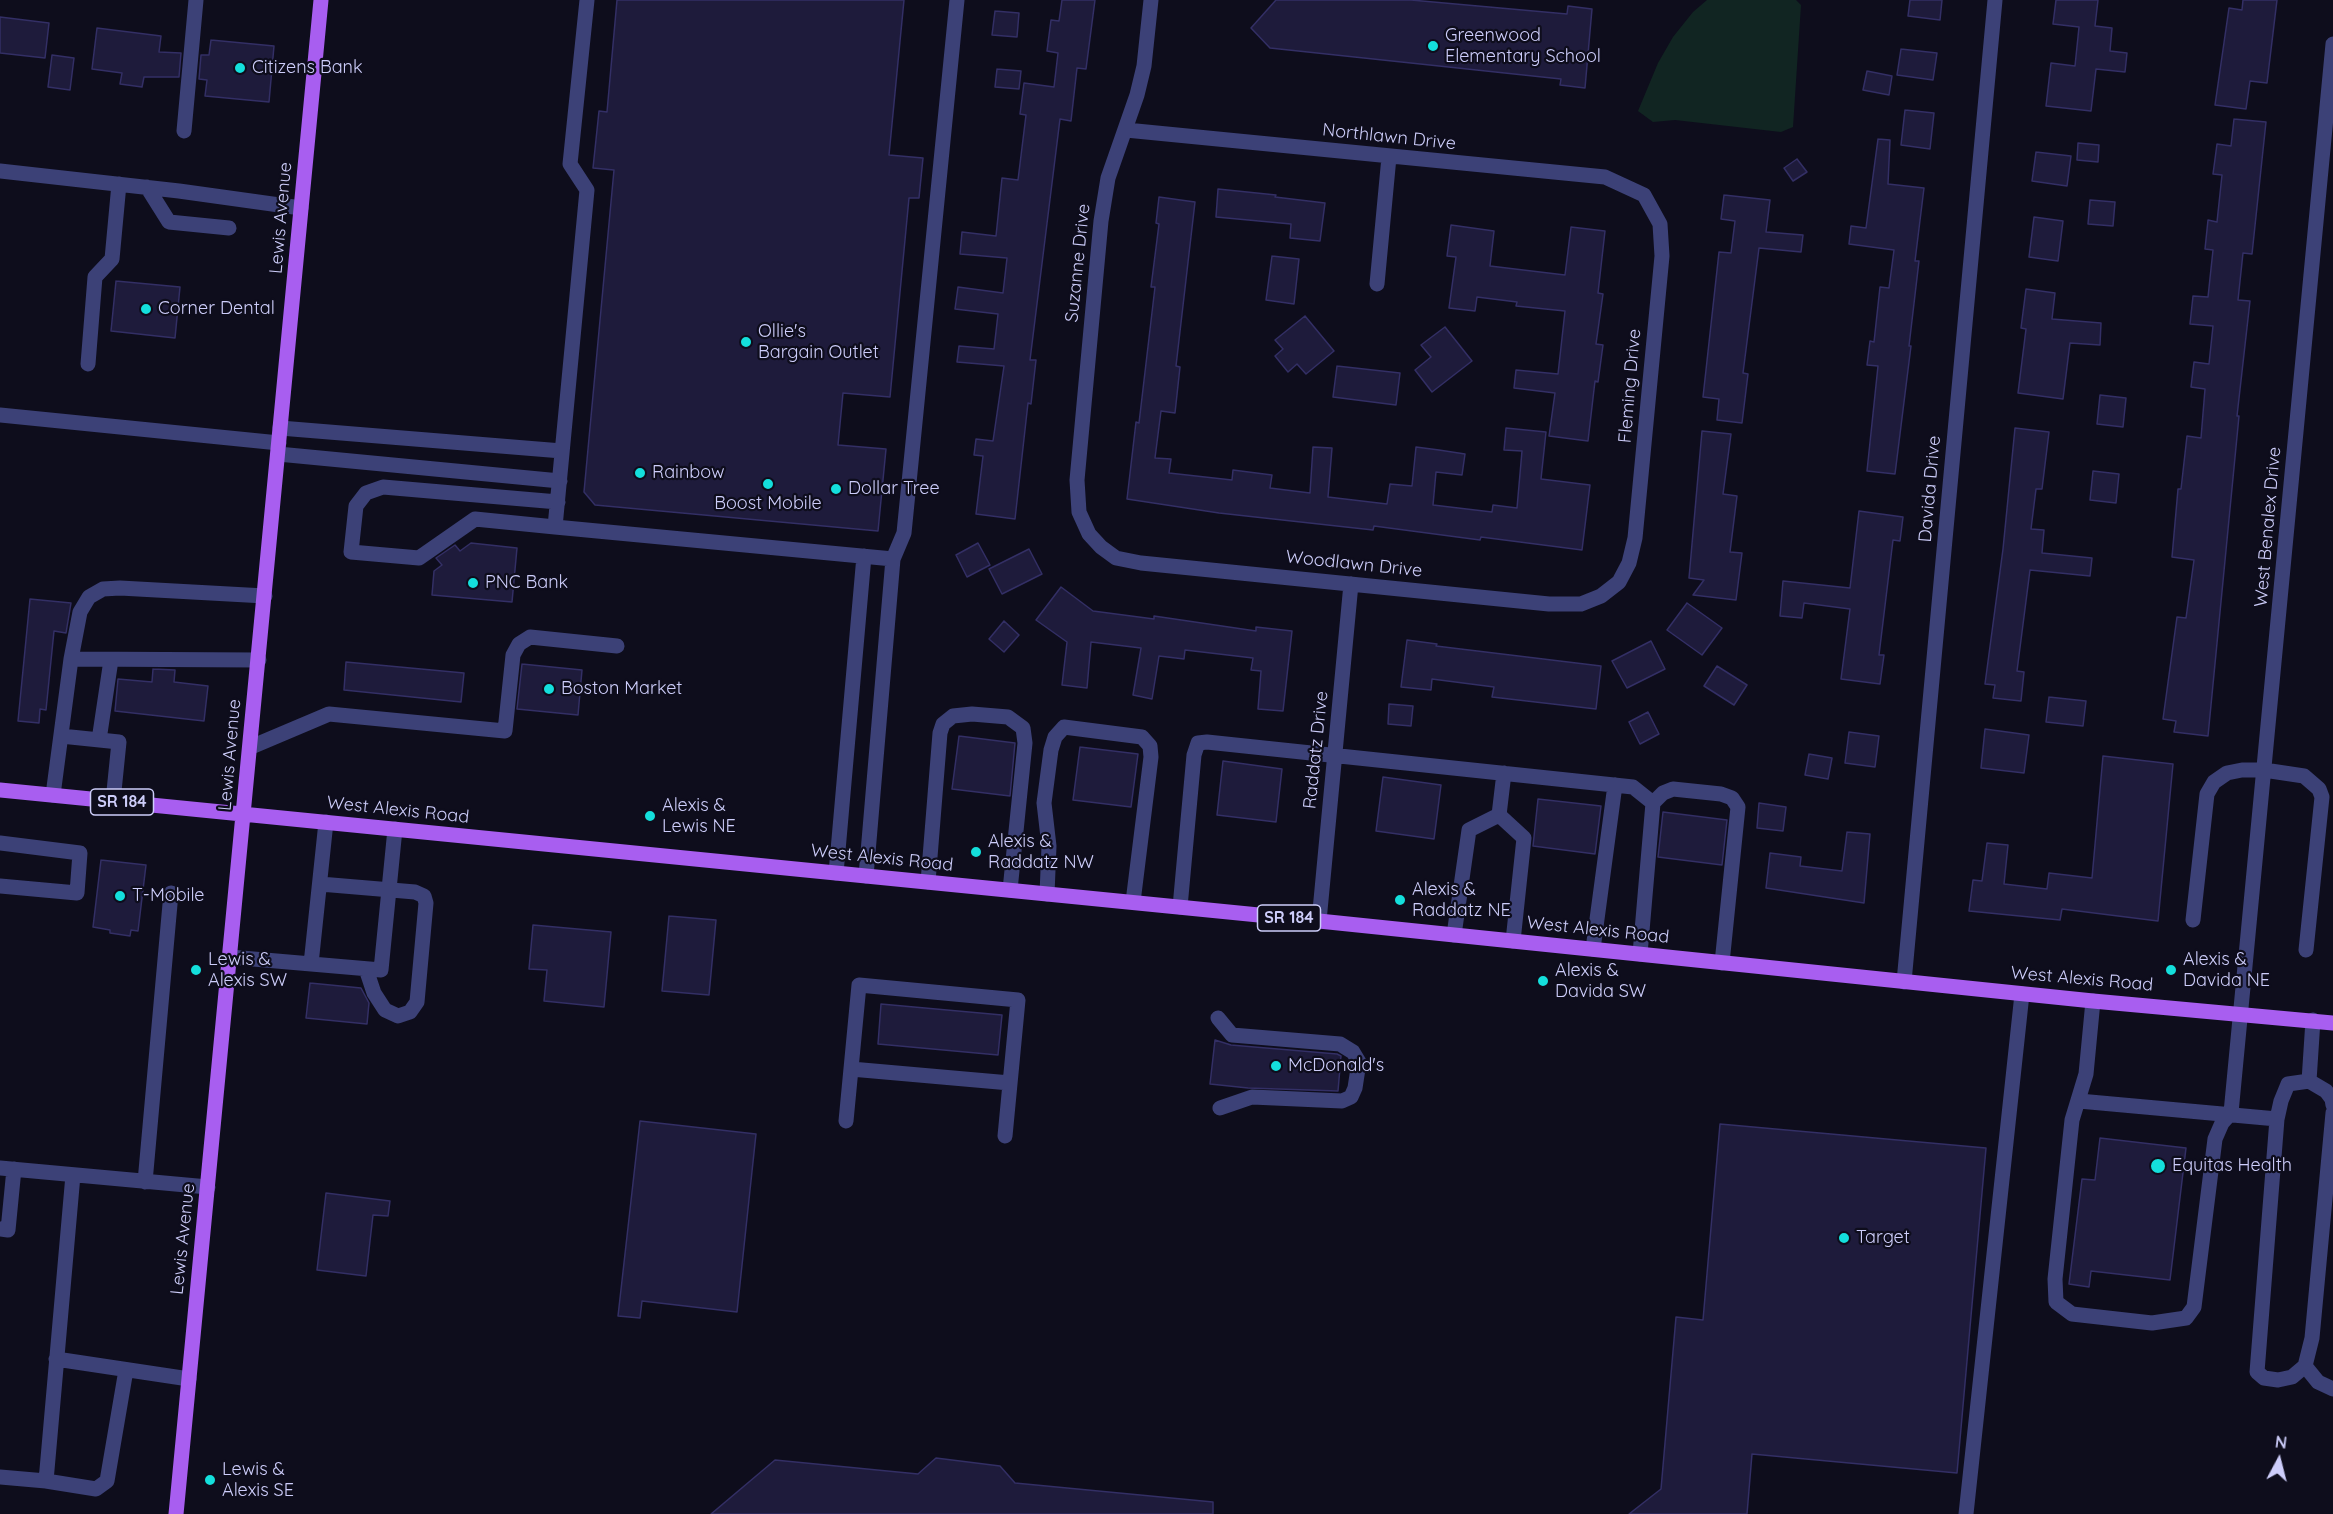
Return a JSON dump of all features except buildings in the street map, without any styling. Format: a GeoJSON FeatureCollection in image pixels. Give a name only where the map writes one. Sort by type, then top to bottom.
{"type":"FeatureCollection","features":[{"type":"Feature","properties":{"kind":"main road","name":"Lewis Avenue"},"geometry":{"type":"LineString","coordinates":[[176,1514],[321,0]]}},
{"type":"Feature","properties":{"kind":"main road","name":"West Alexis Road"},"geometry":{"type":"LineString","coordinates":[[0,790],[1133,902],[2093,1001],[2333,1023]]}},
{"type":"Feature","properties":{"kind":"street"},"geometry":{"type":"LineString","coordinates":[[184,131],[196,0]]}},
{"type":"Feature","properties":{"kind":"street"},"geometry":{"type":"LineString","coordinates":[[555,527],[587,190],[570,164],[587,0]]}},
{"type":"Feature","properties":{"kind":"street"},"geometry":{"type":"LineString","coordinates":[[866,876],[893,559],[904,532],[957,0]]}},
{"type":"Feature","properties":{"kind":"street","name":"Suzanne Drive"},"geometry":{"type":"LineString","coordinates":[[1089,534],[1079,512],[1077,480],[1101,221],[1108,178],[1126,130],[1144,66],[1151,0]]}},
{"type":"Feature","properties":{"kind":"street","name":"Davida Drive"},"geometry":{"type":"LineString","coordinates":[[1904,982],[1995,0]]}},
{"type":"Feature","properties":{"kind":"street","name":"West Benalex Drive"},"geometry":{"type":"LineString","coordinates":[[2231,1113],[2333,44]]}},
{"type":"Feature","properties":{"kind":"street","name":"Northlawn Drive"},"geometry":{"type":"LineString","coordinates":[[1126,130],[1605,177],[1644,195]]}},
{"type":"Feature","properties":{"kind":"street"},"geometry":{"type":"LineString","coordinates":[[1377,284],[1389,157]]}},
{"type":"Feature","properties":{"kind":"street"},"geometry":{"type":"LineString","coordinates":[[0,171],[147,187],[301,208]]}},
{"type":"Feature","properties":{"kind":"street"},"geometry":{"type":"LineString","coordinates":[[88,364],[94,277],[112,259],[119,184]]}},
{"type":"Feature","properties":{"kind":"street"},"geometry":{"type":"LineString","coordinates":[[147,187],[169,222],[229,228]]}},
{"type":"Feature","properties":{"kind":"street","name":"Fleming Drive"},"geometry":{"type":"LineString","coordinates":[[1619,582],[1629,563],[1635,538],[1662,256],[1660,224],[1644,195]]}},
{"type":"Feature","properties":{"kind":"street"},"geometry":{"type":"LineString","coordinates":[[0,415],[279,442],[560,481]]}},
{"type":"Feature","properties":{"kind":"street"},"geometry":{"type":"LineString","coordinates":[[279,442],[562,452]]}},
{"type":"Feature","properties":{"kind":"street"},"geometry":{"type":"LineString","coordinates":[[558,502],[382,487],[366,493],[356,506],[351,552],[419,558],[475,519],[893,559]]}},
{"type":"Feature","properties":{"kind":"street","name":"Woodlawn Drive"},"geometry":{"type":"LineString","coordinates":[[1089,534],[1116,558],[1141,563],[1549,604],[1581,604],[1601,596],[1619,582]]}},
{"type":"Feature","properties":{"kind":"street"},"geometry":{"type":"LineString","coordinates":[[836,873],[864,556]]}},
{"type":"Feature","properties":{"kind":"street","name":"Raddatz Drive"},"geometry":{"type":"LineString","coordinates":[[1319,921],[1351,584]]}},
{"type":"Feature","properties":{"kind":"street"},"geometry":{"type":"LineString","coordinates":[[53,795],[71,659],[80,612],[89,597],[103,589],[120,588],[265,596]]}},
{"type":"Feature","properties":{"kind":"street"},"geometry":{"type":"LineString","coordinates":[[250,747],[329,714],[505,731],[513,655],[519,644],[530,638],[618,646]]}},
{"type":"Feature","properties":{"kind":"street"},"geometry":{"type":"LineString","coordinates":[[71,659],[259,660]]}},
{"type":"Feature","properties":{"kind":"street"},"geometry":{"type":"LineString","coordinates":[[99,740],[111,660]]}},
{"type":"Feature","properties":{"kind":"street"},"geometry":{"type":"LineString","coordinates":[[928,882],[940,733],[943,724],[953,716],[972,714],[1008,717],[1023,728],[1025,743],[1010,890]]}},
{"type":"Feature","properties":{"kind":"street"},"geometry":{"type":"LineString","coordinates":[[1047,894],[1049,846],[1044,802],[1055,737],[1064,728],[1142,737],[1150,746],[1151,757],[1133,902]]}},
{"type":"Feature","properties":{"kind":"street"},"geometry":{"type":"LineString","coordinates":[[61,736],[119,742],[113,801]]}},
{"type":"Feature","properties":{"kind":"street"},"geometry":{"type":"LineString","coordinates":[[1180,907],[1194,754],[1198,743],[1207,742],[1633,786],[1653,803]]}},
{"type":"Feature","properties":{"kind":"street"},"geometry":{"type":"LineString","coordinates":[[1023,766],[1048,769]]}},
{"type":"Feature","properties":{"kind":"street"},"geometry":{"type":"LineString","coordinates":[[2193,920],[2207,795],[2214,782],[2227,773],[2242,770],[2264,770],[2304,776],[2319,789],[2322,797],[2306,950]]}},
{"type":"Feature","properties":{"kind":"street"},"geometry":{"type":"LineString","coordinates":[[1499,816],[1504,773]]}},
{"type":"Feature","properties":{"kind":"street"},"geometry":{"type":"LineString","coordinates":[[1593,949],[1615,785]]}},
{"type":"Feature","properties":{"kind":"street"},"geometry":{"type":"LineString","coordinates":[[1640,954],[1653,803],[1663,793],[1673,789],[1721,794],[1732,798],[1738,807],[1722,963]]}},
{"type":"Feature","properties":{"kind":"street"},"geometry":{"type":"LineString","coordinates":[[1454,935],[1469,830],[1499,816]]}},
{"type":"Feature","properties":{"kind":"street"},"geometry":{"type":"LineString","coordinates":[[1499,816],[1524,838],[1513,941]]}},
{"type":"Feature","properties":{"kind":"street"},"geometry":{"type":"LineString","coordinates":[[311,964],[326,822]]}},
{"type":"Feature","properties":{"kind":"street"},"geometry":{"type":"LineString","coordinates":[[230,957],[381,970],[395,829]]}},
{"type":"Feature","properties":{"kind":"street"},"geometry":{"type":"LineString","coordinates":[[0,843],[80,853],[77,893],[0,886]]}},
{"type":"Feature","properties":{"kind":"street"},"geometry":{"type":"LineString","coordinates":[[320,884],[415,892],[424,896],[426,903],[417,1002],[410,1012],[398,1016],[385,1010],[374,993],[366,969]]}},
{"type":"Feature","properties":{"kind":"street"},"geometry":{"type":"LineString","coordinates":[[145,1182],[171,893]]}},
{"type":"Feature","properties":{"kind":"street"},"geometry":{"type":"LineString","coordinates":[[846,1121],[860,985],[1018,1000],[1005,1137]]}},
{"type":"Feature","properties":{"kind":"street"},"geometry":{"type":"LineString","coordinates":[[1966,1514],[2022,993]]}},
{"type":"Feature","properties":{"kind":"street"},"geometry":{"type":"LineString","coordinates":[[2093,1001],[2086,1074],[2072,1120],[2055,1279],[2056,1302],[2072,1314],[2152,1323],[2186,1318],[2194,1307],[2215,1139],[2222,1123],[2231,1113]]}},
{"type":"Feature","properties":{"kind":"street"},"geometry":{"type":"LineString","coordinates":[[1218,1018],[1232,1035],[1340,1044],[1353,1052],[1359,1062],[1355,1088],[1351,1097],[1342,1101],[1252,1097],[1220,1108]]}},
{"type":"Feature","properties":{"kind":"street"},"geometry":{"type":"LineString","coordinates":[[2309,1081],[2313,1020]]}},
{"type":"Feature","properties":{"kind":"street"},"geometry":{"type":"LineString","coordinates":[[852,1069],[1010,1083]]}},
{"type":"Feature","properties":{"kind":"street"},"geometry":{"type":"LineString","coordinates":[[2333,1105],[2326,1091],[2309,1081],[2288,1084],[2281,1101],[2277,1119],[2257,1372],[2265,1378],[2278,1380],[2292,1377],[2305,1366],[2312,1338],[2333,1113]]}},
{"type":"Feature","properties":{"kind":"street"},"geometry":{"type":"LineString","coordinates":[[2079,1101],[2231,1113],[2277,1119]]}},
{"type":"Feature","properties":{"kind":"street"},"geometry":{"type":"LineString","coordinates":[[0,1229],[8,1230],[7,1168],[208,1187]]}},
{"type":"Feature","properties":{"kind":"street"},"geometry":{"type":"LineString","coordinates":[[46,1481],[73,1175]]}},
{"type":"Feature","properties":{"kind":"street"},"geometry":{"type":"LineString","coordinates":[[56,1359],[189,1379]]}},
{"type":"Feature","properties":{"kind":"street"},"geometry":{"type":"LineString","coordinates":[[2305,1366],[2318,1383],[2333,1389]]}},
{"type":"Feature","properties":{"kind":"street"},"geometry":{"type":"LineString","coordinates":[[0,1477],[96,1489],[107,1481],[126,1370]]}},
{"type":"Feature","properties":{"kind":"green space"},"geometry":{"type":"Polygon","coordinates":[[[1707,0],[1796,0],[1801,5],[1793,127],[1781,132],[1675,120],[1653,122],[1638,111],[1658,63],[1673,37],[1693,12],[1707,0]]]}},
{"type":"Feature","properties":{"kind":"place","name":"Greenwood Elementary School"},"geometry":{"type":"Point","coordinates":[1433,46]}},
{"type":"Feature","properties":{"kind":"place","name":"Citizens Bank"},"geometry":{"type":"Point","coordinates":[240,68]}},
{"type":"Feature","properties":{"kind":"place","name":"Corner Dental"},"geometry":{"type":"Point","coordinates":[146,309]}},
{"type":"Feature","properties":{"kind":"place","name":"Ollie's Bargain Outlet"},"geometry":{"type":"Point","coordinates":[746,342]}},
{"type":"Feature","properties":{"kind":"place","name":"Rainbow"},"geometry":{"type":"Point","coordinates":[640,473]}},
{"type":"Feature","properties":{"kind":"place","name":"Boost Mobile"},"geometry":{"type":"Point","coordinates":[768,484]}},
{"type":"Feature","properties":{"kind":"place","name":"Dollar Tree"},"geometry":{"type":"Point","coordinates":[836,489]}},
{"type":"Feature","properties":{"kind":"place","name":"PNC Bank"},"geometry":{"type":"Point","coordinates":[473,583]}},
{"type":"Feature","properties":{"kind":"place","name":"Boston Market"},"geometry":{"type":"Point","coordinates":[549,689]}},
{"type":"Feature","properties":{"kind":"place","name":"Alexis & Lewis NE"},"geometry":{"type":"Point","coordinates":[650,816]}},
{"type":"Feature","properties":{"kind":"place","name":"Alexis & Raddatz NW"},"geometry":{"type":"Point","coordinates":[976,852]}},
{"type":"Feature","properties":{"kind":"place","name":"T-Mobile"},"geometry":{"type":"Point","coordinates":[120,896]}},
{"type":"Feature","properties":{"kind":"place","name":"Alexis & Raddatz NE"},"geometry":{"type":"Point","coordinates":[1400,900]}},
{"type":"Feature","properties":{"kind":"place","name":"Lewis & Alexis SW"},"geometry":{"type":"Point","coordinates":[196,970]}},
{"type":"Feature","properties":{"kind":"place","name":"Alexis & Davida NE"},"geometry":{"type":"Point","coordinates":[2171,970]}},
{"type":"Feature","properties":{"kind":"place","name":"Alexis & Davida SW"},"geometry":{"type":"Point","coordinates":[1543,981]}},
{"type":"Feature","properties":{"kind":"place","name":"McDonald's"},"geometry":{"type":"Point","coordinates":[1276,1066]}},
{"type":"Feature","properties":{"kind":"place","name":"Equitas Health"},"geometry":{"type":"Point","coordinates":[2158,1166]}},
{"type":"Feature","properties":{"kind":"place","name":"Target"},"geometry":{"type":"Point","coordinates":[1844,1238]}},
{"type":"Feature","properties":{"kind":"place","name":"Lewis & Alexis SE"},"geometry":{"type":"Point","coordinates":[210,1480]}}]}
